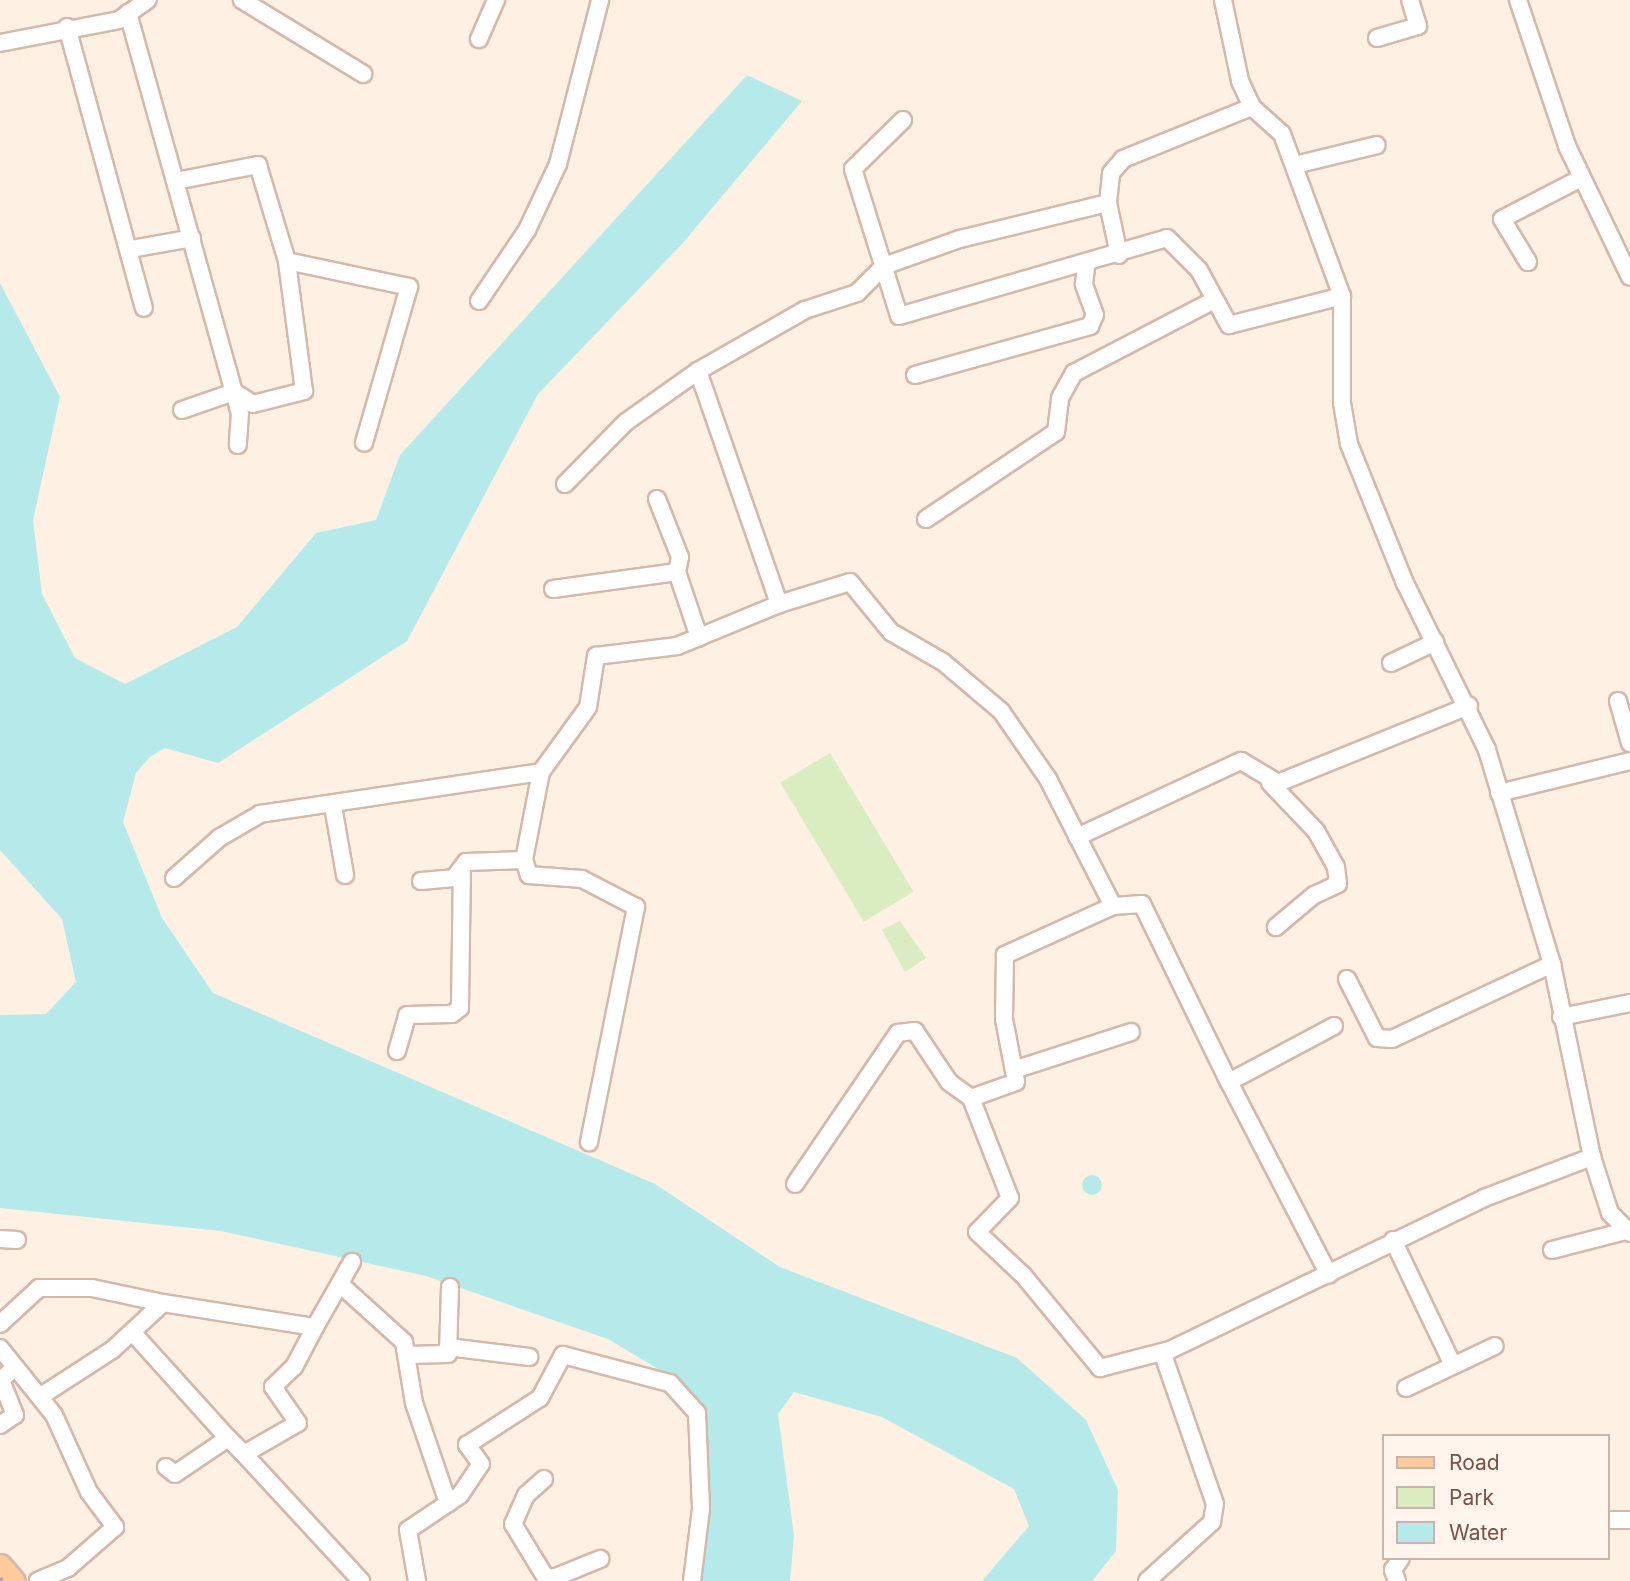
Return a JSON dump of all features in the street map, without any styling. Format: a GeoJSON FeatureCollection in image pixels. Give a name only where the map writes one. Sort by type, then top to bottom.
{"type":"FeatureCollection","features":[{"type":"Feature","properties":{"kind":"main road"},"geometry":{"type":"LineString","coordinates":[[0,1565],[14,1581]]}},
{"type":"Feature","properties":{"kind":"street"},"geometry":{"type":"LineString","coordinates":[[0,43],[128,13],[148,0]]}},
{"type":"Feature","properties":{"kind":"street"},"geometry":{"type":"LineString","coordinates":[[242,0],[363,74]]}},
{"type":"Feature","properties":{"kind":"street"},"geometry":{"type":"LineString","coordinates":[[479,39],[496,0]]}},
{"type":"Feature","properties":{"kind":"street"},"geometry":{"type":"LineString","coordinates":[[479,301],[527,230],[558,164],[600,0]]}},
{"type":"Feature","properties":{"kind":"street"},"geometry":{"type":"LineString","coordinates":[[1223,0],[1234,59],[1252,107],[1282,134],[1342,296],[1342,403],[1349,444],[1435,642],[1469,706],[1552,964],[1592,1157],[1626,1233],[1552,1250]]}},
{"type":"Feature","properties":{"kind":"street"},"geometry":{"type":"LineString","coordinates":[[1377,38],[1418,26],[1410,0]]}},
{"type":"Feature","properties":{"kind":"street"},"geometry":{"type":"LineString","coordinates":[[1518,0],[1581,178],[1625,256],[1630,277]]}},
{"type":"Feature","properties":{"kind":"street"},"geometry":{"type":"LineString","coordinates":[[128,13],[234,392],[238,445]]}},
{"type":"Feature","properties":{"kind":"street"},"geometry":{"type":"LineString","coordinates":[[67,27],[131,249],[144,307]]}},
{"type":"Feature","properties":{"kind":"street"},"geometry":{"type":"LineString","coordinates":[[1119,255],[1108,203],[1111,173],[1123,159],[1252,107]]}},
{"type":"Feature","properties":{"kind":"street"},"geometry":{"type":"LineString","coordinates":[[903,120],[853,169],[899,316],[1086,267],[1167,239],[1199,270],[1229,325],[1342,296]]}},
{"type":"Feature","properties":{"kind":"street"},"geometry":{"type":"LineString","coordinates":[[1295,165],[1377,145]]}},
{"type":"Feature","properties":{"kind":"street"},"geometry":{"type":"LineString","coordinates":[[176,181],[258,165],[287,261],[304,391],[253,404],[234,392]]}},
{"type":"Feature","properties":{"kind":"street"},"geometry":{"type":"LineString","coordinates":[[1528,262],[1502,219],[1581,178]]}},
{"type":"Feature","properties":{"kind":"street"},"geometry":{"type":"LineString","coordinates":[[565,484],[626,422],[698,371],[806,310],[858,293],[884,266],[960,239],[1108,203]]}},
{"type":"Feature","properties":{"kind":"street"},"geometry":{"type":"LineString","coordinates":[[131,249],[192,238]]}},
{"type":"Feature","properties":{"kind":"street"},"geometry":{"type":"LineString","coordinates":[[287,261],[409,287],[364,443]]}},
{"type":"Feature","properties":{"kind":"street"},"geometry":{"type":"LineString","coordinates":[[915,375],[1090,326],[1095,314],[1084,284],[1086,267]]}},
{"type":"Feature","properties":{"kind":"street"},"geometry":{"type":"LineString","coordinates":[[926,519],[1056,432],[1060,398],[1074,373],[1214,300]]}},
{"type":"Feature","properties":{"kind":"street"},"geometry":{"type":"LineString","coordinates":[[698,371],[779,604]]}},
{"type":"Feature","properties":{"kind":"street"},"geometry":{"type":"LineString","coordinates":[[182,410],[234,392]]}},
{"type":"Feature","properties":{"kind":"street"},"geometry":{"type":"LineString","coordinates":[[657,499],[680,557],[677,572],[699,637]]}},
{"type":"Feature","properties":{"kind":"street"},"geometry":{"type":"LineString","coordinates":[[553,589],[677,572]]}},
{"type":"Feature","properties":{"kind":"street"},"geometry":{"type":"LineString","coordinates":[[589,1142],[636,907],[582,879],[529,875],[524,860],[541,772],[588,707],[596,656],[677,646],[779,604],[850,582],[891,632],[943,662],[1001,711],[1048,779],[1113,906]]}},
{"type":"Feature","properties":{"kind":"street"},"geometry":{"type":"LineString","coordinates":[[1391,663],[1435,642]]}},
{"type":"Feature","properties":{"kind":"street"},"geometry":{"type":"LineString","coordinates":[[1618,701],[1630,743]]}},
{"type":"Feature","properties":{"kind":"street"},"geometry":{"type":"LineString","coordinates":[[1270,783],[1469,706]]}},
{"type":"Feature","properties":{"kind":"street"},"geometry":{"type":"LineString","coordinates":[[1077,837],[1241,761],[1270,783],[1317,831],[1336,867],[1338,884],[1314,895],[1276,927]]}},
{"type":"Feature","properties":{"kind":"street"},"geometry":{"type":"LineString","coordinates":[[1499,793],[1630,761]]}},
{"type":"Feature","properties":{"kind":"street"},"geometry":{"type":"LineString","coordinates":[[174,877],[219,838],[260,814],[333,806],[541,772]]}},
{"type":"Feature","properties":{"kind":"street"},"geometry":{"type":"LineString","coordinates":[[333,806],[345,875]]}},
{"type":"Feature","properties":{"kind":"street"},"geometry":{"type":"LineString","coordinates":[[397,1051],[407,1015],[452,1014],[460,1008],[462,871],[466,862],[524,860]]}},
{"type":"Feature","properties":{"kind":"street"},"geometry":{"type":"LineString","coordinates":[[421,881],[462,871]]}},
{"type":"Feature","properties":{"kind":"street"},"geometry":{"type":"LineString","coordinates":[[971,1098],[1016,1082],[1004,1019],[1005,955],[1113,906],[1142,904],[1228,1082],[1329,1275]]}},
{"type":"Feature","properties":{"kind":"street"},"geometry":{"type":"LineString","coordinates":[[1347,979],[1377,1038],[1392,1039],[1552,964]]}},
{"type":"Feature","properties":{"kind":"street"},"geometry":{"type":"LineString","coordinates":[[1561,1017],[1630,1003]]}},
{"type":"Feature","properties":{"kind":"street"},"geometry":{"type":"LineString","coordinates":[[1228,1082],[1334,1026]]}},
{"type":"Feature","properties":{"kind":"street"},"geometry":{"type":"LineString","coordinates":[[795,1184],[898,1033],[915,1031],[949,1082],[971,1098],[1010,1198],[977,1232],[1023,1275],[1100,1368],[1162,1352],[1329,1275],[1393,1240],[1592,1157]]}},
{"type":"Feature","properties":{"kind":"street"},"geometry":{"type":"LineString","coordinates":[[1014,1070],[1131,1032]]}},
{"type":"Feature","properties":{"kind":"street"},"geometry":{"type":"LineString","coordinates":[[0,1240],[17,1240]]}},
{"type":"Feature","properties":{"kind":"street"},"geometry":{"type":"LineString","coordinates":[[1393,1240],[1452,1365]]}},
{"type":"Feature","properties":{"kind":"street"},"geometry":{"type":"LineString","coordinates":[[244,1454],[298,1423],[273,1387],[294,1367],[352,1262]]}},
{"type":"Feature","properties":{"kind":"street"},"geometry":{"type":"LineString","coordinates":[[341,1285],[404,1342],[414,1403],[448,1503]]}},
{"type":"Feature","properties":{"kind":"street"},"geometry":{"type":"LineString","coordinates":[[406,1355],[448,1354],[450,1287]]}},
{"type":"Feature","properties":{"kind":"street"},"geometry":{"type":"LineString","coordinates":[[0,1324],[39,1288],[92,1288],[163,1303],[315,1327]]}},
{"type":"Feature","properties":{"kind":"street"},"geometry":{"type":"LineString","coordinates":[[41,1396],[133,1333],[163,1303]]}},
{"type":"Feature","properties":{"kind":"street"},"geometry":{"type":"LineString","coordinates":[[133,1333],[362,1581]]}},
{"type":"Feature","properties":{"kind":"street"},"geometry":{"type":"LineString","coordinates":[[1406,1388],[1495,1346]]}},
{"type":"Feature","properties":{"kind":"street"},"geometry":{"type":"LineString","coordinates":[[448,1347],[529,1357]]}},
{"type":"Feature","properties":{"kind":"street"},"geometry":{"type":"LineString","coordinates":[[0,1348],[41,1396],[89,1492],[115,1527],[68,1569],[38,1581]]}},
{"type":"Feature","properties":{"kind":"street"},"geometry":{"type":"LineString","coordinates":[[1147,1581],[1212,1522],[1215,1504],[1162,1352]]}},
{"type":"Feature","properties":{"kind":"street"},"geometry":{"type":"LineString","coordinates":[[417,1581],[408,1530],[448,1503],[481,1464],[467,1445],[540,1398],[563,1355],[670,1383],[697,1413],[701,1509],[692,1581]]}},
{"type":"Feature","properties":{"kind":"street"},"geometry":{"type":"LineString","coordinates":[[0,1425],[15,1415],[1,1380],[15,1367]]}},
{"type":"Feature","properties":{"kind":"street"},"geometry":{"type":"LineString","coordinates":[[166,1467],[175,1474],[228,1438]]}},
{"type":"Feature","properties":{"kind":"street"},"geometry":{"type":"LineString","coordinates":[[544,1479],[526,1494],[513,1524],[546,1578],[558,1579],[600,1559]]}},
{"type":"Feature","properties":{"kind":"street"},"geometry":{"type":"LineString","coordinates":[[1609,1520],[1630,1520]]}},
{"type":"Feature","properties":{"kind":"street"},"geometry":{"type":"LineString","coordinates":[[1397,1581],[1394,1570],[1400,1560]]}},
{"type":"Feature","properties":{"kind":"green space"},"geometry":{"type":"Polygon","coordinates":[[[830,753],[913,892],[864,922],[780,783],[830,753]]]}},
{"type":"Feature","properties":{"kind":"green space"},"geometry":{"type":"Polygon","coordinates":[[[900,921],[926,958],[905,972],[882,930],[900,921]]]}},
{"type":"Feature","properties":{"kind":"water"},"geometry":{"type":"Polygon","coordinates":[[[747,75],[802,101],[682,244],[538,394],[407,641],[218,763],[165,748],[150,757],[136,773],[123,822],[162,918],[213,993],[655,1184],[780,1267],[1017,1358],[1086,1420],[1118,1490],[1116,1551],[1092,1581],[982,1581],[1029,1526],[1014,1489],[882,1417],[794,1392],[778,1414],[794,1536],[790,1581],[696,1581],[710,1501],[706,1416],[683,1384],[608,1339],[426,1276],[221,1231],[0,1208],[0,1015],[46,1014],[76,982],[62,919],[0,850],[0,283],[60,397],[33,520],[42,594],[75,658],[125,684],[237,627],[316,533],[376,520],[400,455],[747,75]]]}},
{"type":"Feature","properties":{"kind":"water"},"geometry":{"type":"Polygon","coordinates":[[[1092,1175],[1099,1178],[1102,1185],[1099,1192],[1092,1195],[1085,1192],[1082,1185],[1085,1178],[1092,1175]]]}}]}
